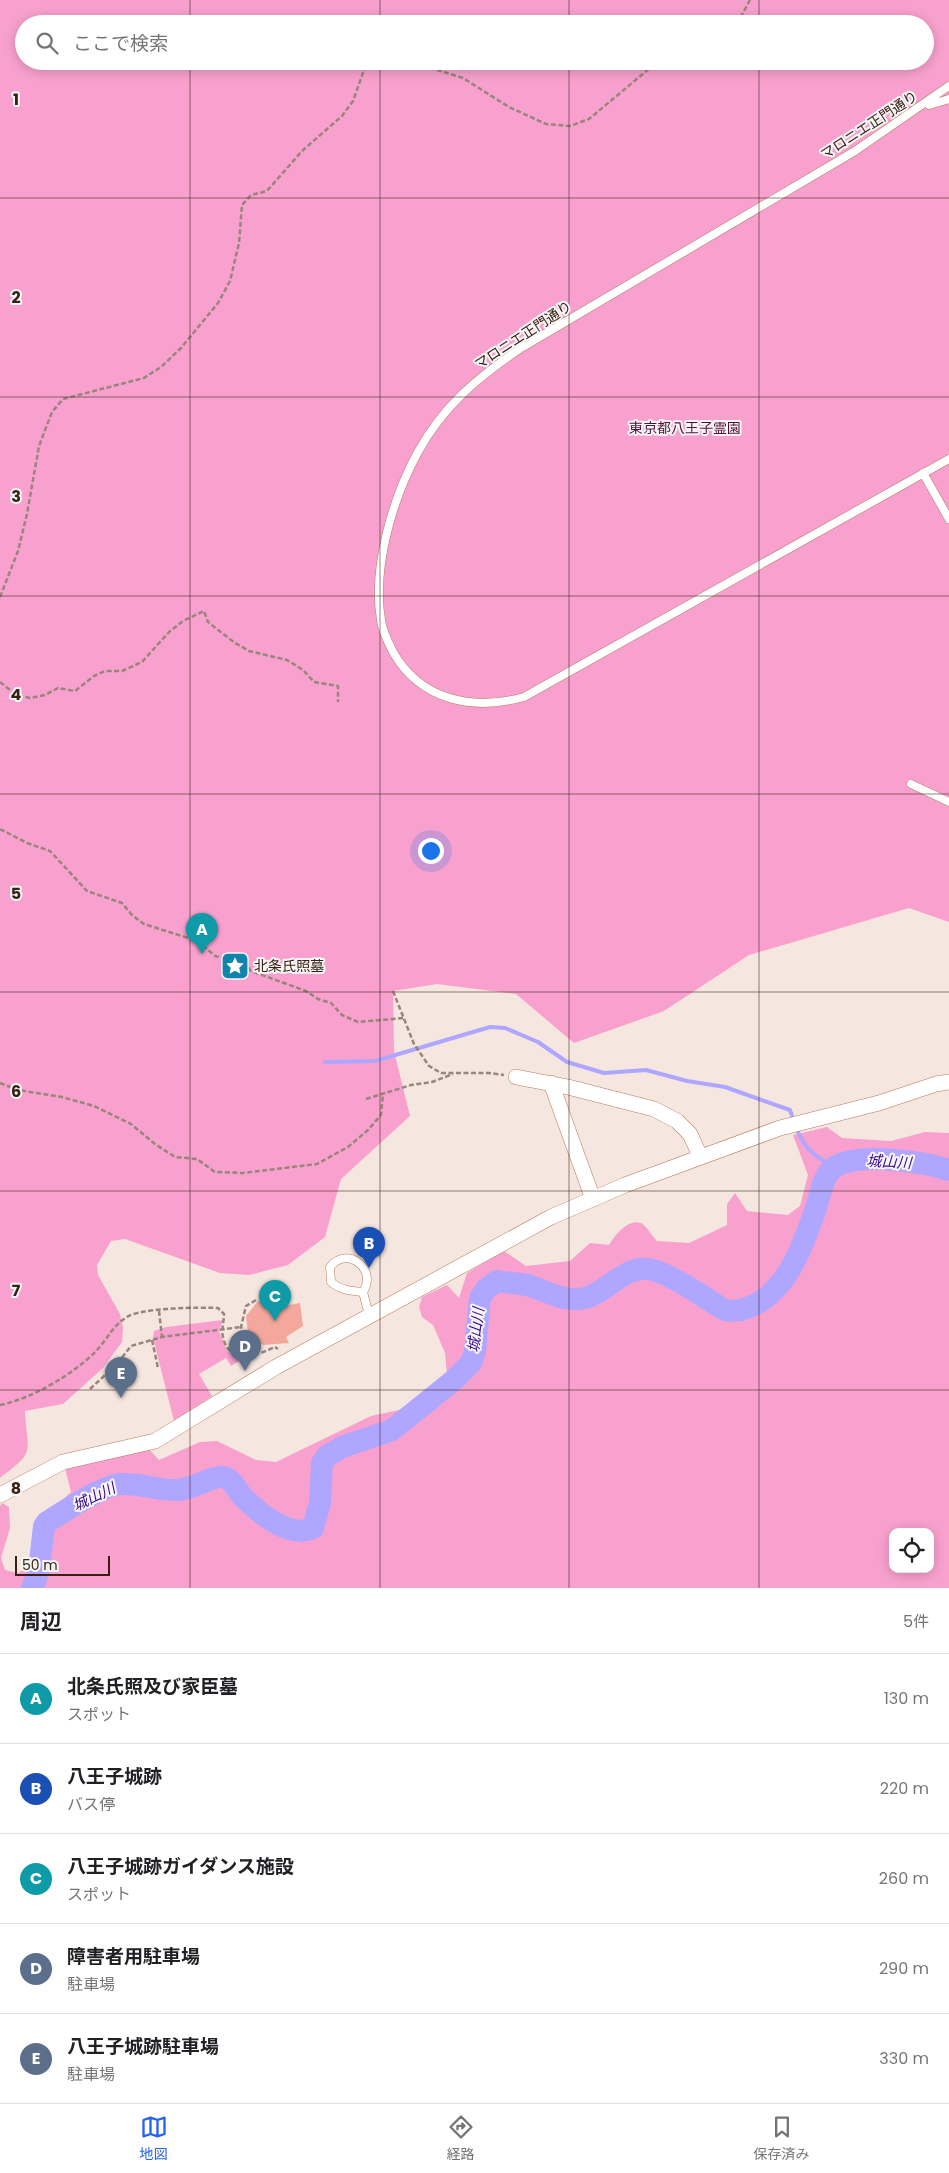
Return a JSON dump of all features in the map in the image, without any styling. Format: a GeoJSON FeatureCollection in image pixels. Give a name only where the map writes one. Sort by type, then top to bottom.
{"type":"FeatureCollection","features":[{"type":"Feature","properties":{"kind":"street"},"geometry":{"type":"LineString","coordinates":[[516,1077],[551,1083],[654,1109],[677,1121],[690,1134],[700,1156]]}},
{"type":"Feature","properties":{"kind":"street"},"geometry":{"type":"LineString","coordinates":[[0,1496],[63,1462],[155,1441],[268,1372],[551,1217],[700,1156],[780,1128],[878,1103],[936,1084],[949,1082]]}},
{"type":"Feature","properties":{"kind":"street"},"geometry":{"type":"LineString","coordinates":[[551,1083],[593,1199]]}},
{"type":"Feature","properties":{"kind":"lane","name":"マロニエ正門通り"},"geometry":{"type":"LineString","coordinates":[[949,86],[855,151],[521,348],[475,381],[454,401],[418,452],[395,507],[385,545],[379,587],[381,621],[389,644],[401,665],[420,684],[438,694],[461,701],[484,704],[524,698],[949,459]]}},
{"type":"Feature","properties":{"kind":"lane"},"geometry":{"type":"LineString","coordinates":[[919,108],[949,99]]}},
{"type":"Feature","properties":{"kind":"lane"},"geometry":{"type":"LineString","coordinates":[[923,473],[949,519]]}},
{"type":"Feature","properties":{"kind":"lane"},"geometry":{"type":"LineString","coordinates":[[911,784],[949,802]]}},
{"type":"Feature","properties":{"kind":"lane"},"geometry":{"type":"LineString","coordinates":[[342,1258],[352,1260],[361,1265],[367,1279],[367,1285],[362,1292],[336,1287],[331,1282],[330,1268],[335,1261],[342,1258]]}},
{"type":"Feature","properties":{"kind":"lane"},"geometry":{"type":"LineString","coordinates":[[362,1292],[369,1315]]}},
{"type":"Feature","properties":{"kind":"path"},"geometry":{"type":"LineString","coordinates":[[742,15],[750,0]]}},
{"type":"Feature","properties":{"kind":"path"},"geometry":{"type":"LineString","coordinates":[[0,597],[18,551],[27,514],[39,446],[52,412],[63,399],[144,378],[162,367],[181,348],[218,302],[230,281],[239,243],[242,205],[251,195],[267,191],[302,151],[342,116],[353,101],[364,70]]}},
{"type":"Feature","properties":{"kind":"path"},"geometry":{"type":"LineString","coordinates":[[437,70],[463,78],[509,106],[546,124],[570,126],[589,120],[648,70]]}},
{"type":"Feature","properties":{"kind":"path"},"geometry":{"type":"LineString","coordinates":[[0,682],[15,694],[30,698],[45,695],[58,688],[75,691],[94,676],[105,671],[122,671],[142,662],[169,632],[183,621],[204,611],[208,622],[235,643],[249,651],[287,660],[302,670],[314,682],[338,686],[338,702]]}},
{"type":"Feature","properties":{"kind":"path"},"geometry":{"type":"LineString","coordinates":[[0,829],[50,851],[86,891],[122,903],[132,916],[144,924],[198,940],[215,956],[245,963],[251,971],[306,991],[318,999],[332,1003],[342,1015],[358,1022],[404,1018]]}},
{"type":"Feature","properties":{"kind":"path"},"geometry":{"type":"LineString","coordinates":[[393,992],[414,1044],[429,1066],[441,1073],[489,1073],[516,1077]]}},
{"type":"Feature","properties":{"kind":"path"},"geometry":{"type":"LineString","coordinates":[[366,1099],[411,1085],[432,1082],[457,1073]]}},
{"type":"Feature","properties":{"kind":"path"},"geometry":{"type":"LineString","coordinates":[[0,1082],[18,1090],[94,1106],[131,1124],[155,1144],[175,1157],[197,1159],[215,1172],[243,1173],[317,1164],[348,1147],[368,1130],[381,1115],[383,1094]]}},
{"type":"Feature","properties":{"kind":"path"},"geometry":{"type":"LineString","coordinates":[[256,1300],[246,1306],[241,1326],[258,1355]]}},
{"type":"Feature","properties":{"kind":"path"},"geometry":{"type":"LineString","coordinates":[[0,1405],[12,1403],[54,1383],[97,1351],[116,1325],[135,1312],[218,1308],[224,1314],[222,1329],[225,1342],[230,1350],[240,1356],[252,1357],[276,1347],[278,1349]]}},
{"type":"Feature","properties":{"kind":"path"},"geometry":{"type":"LineString","coordinates":[[159,1310],[162,1337]]}},
{"type":"Feature","properties":{"kind":"path"},"geometry":{"type":"LineString","coordinates":[[90,1389],[117,1364],[131,1346],[162,1337],[241,1326]]}},
{"type":"Feature","properties":{"kind":"path"},"geometry":{"type":"LineString","coordinates":[[152,1340],[158,1368]]}},
{"type":"Feature","properties":{"kind":"green space","name":"東京都八王子霊園"},"geometry":{"type":"Polygon","coordinates":[[[0,0],[949,0],[949,922],[909,908],[749,955],[664,1011],[574,1043],[516,994],[437,984],[393,991],[394,1051],[410,1116],[341,1179],[325,1237],[288,1265],[249,1275],[220,1273],[125,1239],[111,1241],[97,1265],[98,1275],[120,1314],[123,1328],[122,1342],[103,1368],[63,1404],[25,1411],[27,1450],[25,1456],[0,1478],[0,0]]]}},
{"type":"Feature","properties":{"kind":"green space"},"geometry":{"type":"Polygon","coordinates":[[[827,1127],[842,1138],[891,1141],[925,1132],[949,1133],[949,1588],[0,1588],[0,1506],[2,1503],[9,1507],[10,1528],[1,1558],[5,1570],[18,1573],[47,1555],[55,1507],[71,1492],[65,1468],[149,1449],[159,1460],[200,1442],[217,1441],[256,1460],[276,1462],[371,1416],[399,1410],[447,1375],[445,1353],[433,1325],[422,1317],[419,1307],[422,1297],[447,1285],[459,1298],[467,1273],[504,1251],[526,1266],[570,1261],[590,1243],[609,1245],[626,1225],[636,1222],[643,1224],[657,1241],[689,1243],[727,1225],[727,1204],[735,1193],[747,1211],[788,1215],[800,1206],[808,1175],[793,1135],[827,1127]]]}},
{"type":"Feature","properties":{"kind":"green space"},"geometry":{"type":"Polygon","coordinates":[[[223,1320],[219,1331],[227,1351],[243,1359],[231,1366],[226,1358],[199,1374],[212,1396],[174,1421],[153,1338],[154,1331],[166,1327],[223,1320]]]}},
{"type":"Feature","properties":{"kind":"building"},"geometry":{"type":"Polygon","coordinates":[[[274,1300],[284,1306],[300,1303],[303,1326],[286,1337],[289,1343],[263,1345],[248,1334],[246,1316],[258,1301],[274,1300]]]}},
{"type":"Feature","properties":{"kind":"waterway"},"geometry":{"type":"LineString","coordinates":[[325,1062],[375,1061],[490,1027],[505,1028],[538,1042],[567,1062],[604,1073],[646,1070],[687,1081],[725,1087],[790,1110],[794,1121]]}},
{"type":"Feature","properties":{"kind":"waterway"},"geometry":{"type":"LineString","coordinates":[[796,1128],[811,1152],[836,1167]]}},
{"type":"Feature","properties":{"kind":"waterway","name":"城山川"},"geometry":{"type":"LineString","coordinates":[[32,1588],[39,1571],[44,1526],[47,1522],[94,1494],[121,1484],[178,1490],[222,1477],[229,1479],[250,1503],[275,1523],[294,1530],[313,1528],[320,1503],[322,1463],[327,1456],[342,1447],[392,1430],[454,1380],[471,1363],[475,1351],[480,1298],[486,1289],[497,1281],[527,1285],[569,1299],[577,1299],[593,1295],[635,1270],[653,1270],[675,1279],[725,1310],[742,1310],[772,1293],[792,1266],[800,1251],[824,1182],[831,1170],[841,1164],[854,1160],[871,1159],[906,1161],[949,1170]]}},
{"type":"Feature","properties":{"kind":"place","name":"北条氏照及び家臣墓"},"geometry":{"type":"Point","coordinates":[202,954]}},
{"type":"Feature","properties":{"kind":"place","name":"北条氏照墓"},"geometry":{"type":"Point","coordinates":[235,966]}},
{"type":"Feature","properties":{"kind":"place","name":"八王子城跡"},"geometry":{"type":"Point","coordinates":[369,1268]}},
{"type":"Feature","properties":{"kind":"place","name":"八王子城跡ガイダンス施設"},"geometry":{"type":"Point","coordinates":[275,1321]}},
{"type":"Feature","properties":{"kind":"place","name":"障害者用駐車場"},"geometry":{"type":"Point","coordinates":[245,1371]}},
{"type":"Feature","properties":{"kind":"place","name":"八王子城跡駐車場"},"geometry":{"type":"Point","coordinates":[121,1398]}}]}
